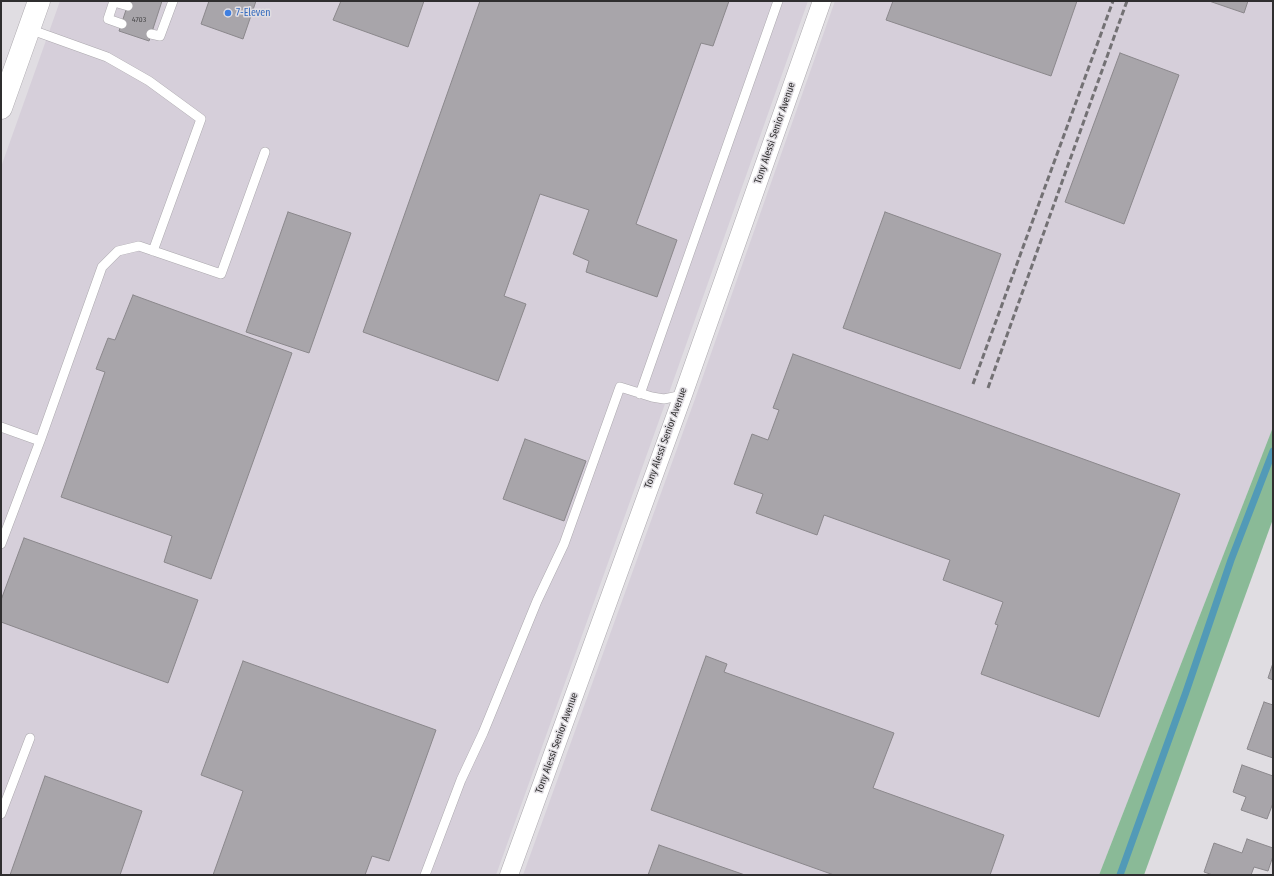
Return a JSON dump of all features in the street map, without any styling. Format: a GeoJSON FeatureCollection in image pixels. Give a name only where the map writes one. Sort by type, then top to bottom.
{"type":"FeatureCollection","features":[{"type":"Feature","properties":{"kind":"main road"},"geometry":{"type":"LineString","coordinates":[[1,108],[39,1]]}},
{"type":"Feature","properties":{"kind":"street","name":"Tony Alessi Senior Avenue"},"geometry":{"type":"LineString","coordinates":[[509,875],[683,394],[822,1]]}},
{"type":"Feature","properties":{"kind":"lane"},"geometry":{"type":"LineString","coordinates":[[122,24],[108,19],[114,1],[128,6]]}},
{"type":"Feature","properties":{"kind":"lane"},"geometry":{"type":"LineString","coordinates":[[151,34],[160,36],[161,18],[173,1]]}},
{"type":"Feature","properties":{"kind":"lane"},"geometry":{"type":"LineString","coordinates":[[640,394],[778,1]]}},
{"type":"Feature","properties":{"kind":"lane"},"geometry":{"type":"LineString","coordinates":[[29,29],[106,57],[149,81],[201,119],[153,251]]}},
{"type":"Feature","properties":{"kind":"lane"},"geometry":{"type":"LineString","coordinates":[[1,544],[40,441],[102,267],[118,251],[139,246],[221,274],[265,152]]}},
{"type":"Feature","properties":{"kind":"lane"},"geometry":{"type":"LineString","coordinates":[[425,875],[461,780],[483,733],[536,601],[564,544],[620,387],[652,397],[664,398],[683,394]]}},
{"type":"Feature","properties":{"kind":"lane"},"geometry":{"type":"LineString","coordinates":[[1,427],[40,441]]}},
{"type":"Feature","properties":{"kind":"lane"},"geometry":{"type":"LineString","coordinates":[[1,814],[30,738]]}},
{"type":"Feature","properties":{"kind":"shaded area"},"geometry":{"type":"Polygon","coordinates":[[[60,1],[808,1],[496,875],[1,875],[1,167],[60,1]]]}},
{"type":"Feature","properties":{"kind":"shaded area"},"geometry":{"type":"Polygon","coordinates":[[[835,1],[1273,1],[1273,427],[1099,875],[523,875],[695,399],[835,1]]]}},
{"type":"Feature","properties":{"kind":"green space"},"geometry":{"type":"Polygon","coordinates":[[[1273,427],[1273,519],[1144,875],[1099,875],[1273,427]]]}},
{"type":"Feature","properties":{"kind":"building"},"geometry":{"type":"Polygon","coordinates":[[[129,1],[162,1],[149,41],[119,31],[129,1]]]}},
{"type":"Feature","properties":{"kind":"building","name":"7-Eleven"},"geometry":{"type":"Polygon","coordinates":[[[209,1],[256,1],[243,39],[201,24],[209,1]]]}},
{"type":"Feature","properties":{"kind":"building"},"geometry":{"type":"Polygon","coordinates":[[[341,1],[424,1],[408,47],[333,20],[341,1]]]}},
{"type":"Feature","properties":{"kind":"building"},"geometry":{"type":"Polygon","coordinates":[[[480,1],[729,1],[713,46],[701,43],[636,224],[677,240],[657,297],[586,272],[589,261],[573,254],[589,210],[540,194],[504,296],[526,304],[498,381],[363,332],[480,1]]]}},
{"type":"Feature","properties":{"kind":"building"},"geometry":{"type":"Polygon","coordinates":[[[893,1],[1077,1],[1051,76],[886,20],[893,1]]]}},
{"type":"Feature","properties":{"kind":"building"},"geometry":{"type":"Polygon","coordinates":[[[1209,1],[1248,1],[1244,13],[1209,1]]]}},
{"type":"Feature","properties":{"kind":"building"},"geometry":{"type":"Polygon","coordinates":[[[1120,53],[1179,75],[1124,224],[1065,202],[1120,53]]]}},
{"type":"Feature","properties":{"kind":"building"},"geometry":{"type":"Polygon","coordinates":[[[288,212],[351,233],[309,353],[246,332],[288,212]]]}},
{"type":"Feature","properties":{"kind":"building"},"geometry":{"type":"Polygon","coordinates":[[[885,212],[1001,254],[960,369],[843,328],[885,212]]]}},
{"type":"Feature","properties":{"kind":"building"},"geometry":{"type":"Polygon","coordinates":[[[133,295],[292,353],[211,579],[164,562],[172,536],[61,497],[105,372],[96,369],[108,338],[115,340],[133,295]]]}},
{"type":"Feature","properties":{"kind":"building"},"geometry":{"type":"Polygon","coordinates":[[[793,354],[1180,494],[1099,717],[981,674],[998,625],[995,624],[1003,602],[943,580],[950,560],[824,515],[817,535],[756,513],[763,494],[734,484],[752,434],[768,440],[779,410],[773,408],[793,354]]]}},
{"type":"Feature","properties":{"kind":"building"},"geometry":{"type":"Polygon","coordinates":[[[525,439],[586,461],[564,521],[503,499],[525,439]]]}},
{"type":"Feature","properties":{"kind":"building"},"geometry":{"type":"Polygon","coordinates":[[[24,538],[198,600],[168,683],[1,622],[1,600],[24,538]]]}},
{"type":"Feature","properties":{"kind":"building"},"geometry":{"type":"Polygon","coordinates":[[[706,656],[727,664],[724,672],[894,733],[873,788],[1004,835],[990,875],[834,875],[651,810],[706,656]]]}},
{"type":"Feature","properties":{"kind":"building"},"geometry":{"type":"Polygon","coordinates":[[[243,661],[436,730],[389,861],[372,856],[365,875],[213,875],[243,791],[201,775],[243,661]]]}},
{"type":"Feature","properties":{"kind":"building"},"geometry":{"type":"Polygon","coordinates":[[[1273,663],[1273,680],[1268,678],[1273,663]]]}},
{"type":"Feature","properties":{"kind":"building"},"geometry":{"type":"Polygon","coordinates":[[[1264,702],[1273,705],[1273,758],[1247,749],[1264,702]]]}},
{"type":"Feature","properties":{"kind":"building"},"geometry":{"type":"Polygon","coordinates":[[[1242,765],[1273,776],[1273,803],[1267,819],[1241,810],[1246,797],[1233,792],[1242,765]]]}},
{"type":"Feature","properties":{"kind":"building"},"geometry":{"type":"Polygon","coordinates":[[[45,776],[142,811],[120,875],[10,875],[45,776]]]}},
{"type":"Feature","properties":{"kind":"building"},"geometry":{"type":"Polygon","coordinates":[[[1247,839],[1273,848],[1273,856],[1268,871],[1254,867],[1251,875],[1213,875],[1204,872],[1214,843],[1242,853],[1247,839]]]}},
{"type":"Feature","properties":{"kind":"building"},"geometry":{"type":"Polygon","coordinates":[[[659,845],[745,875],[648,875],[659,845]]]}},
{"type":"Feature","properties":{"kind":"waterway"},"geometry":{"type":"LineString","coordinates":[[1120,875],[1186,692],[1231,560],[1273,451]]}},
{"type":"Feature","properties":{"kind":"railway"},"geometry":{"type":"LineString","coordinates":[[973,384],[1113,1]]}},
{"type":"Feature","properties":{"kind":"railway"},"geometry":{"type":"LineString","coordinates":[[988,388],[1127,1]]}},
{"type":"Feature","properties":{"kind":"place","name":"7-Eleven"},"geometry":{"type":"Point","coordinates":[228,13]}}]}
